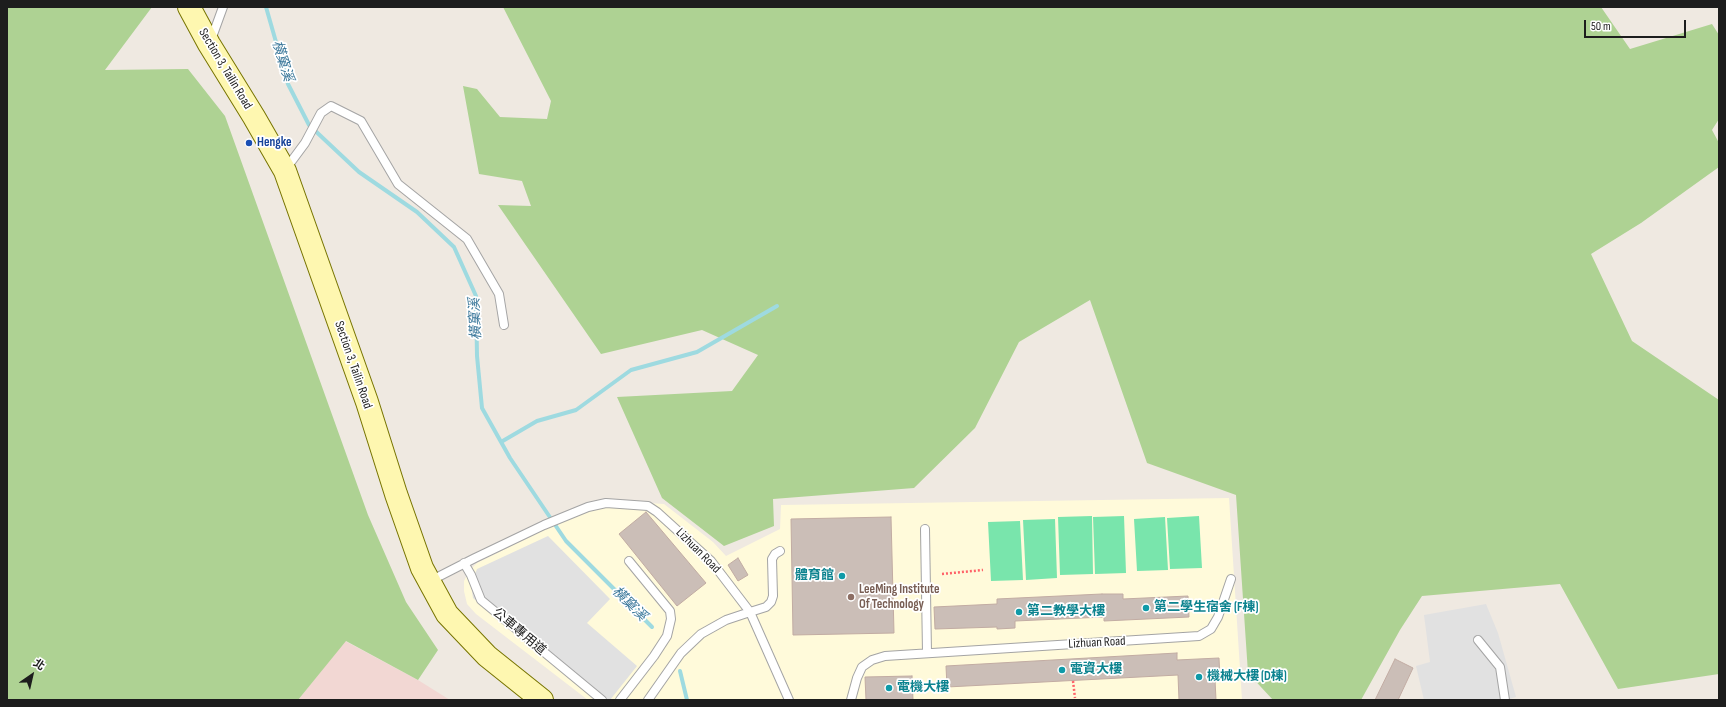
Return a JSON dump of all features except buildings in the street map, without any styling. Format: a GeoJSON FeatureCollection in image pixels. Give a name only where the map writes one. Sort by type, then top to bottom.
{"type":"FeatureCollection","features":[{"type":"Feature","properties":{"kind":"main road","name":"Section 3, Tailin Road"},"geometry":{"type":"LineString","coordinates":[[188,7],[285,171],[367,402],[398,502],[422,568],[447,614],[482,651],[542,700]]}},
{"type":"Feature","properties":{"kind":"lane"},"geometry":{"type":"LineString","coordinates":[[209,44],[223,7]]}},
{"type":"Feature","properties":{"kind":"lane"},"geometry":{"type":"LineString","coordinates":[[285,171],[305,143],[321,113],[331,106],[361,121],[398,184],[467,239],[499,294],[504,325]]}},
{"type":"Feature","properties":{"kind":"lane","name":"Lizhuan Road"},"geometry":{"type":"LineString","coordinates":[[464,563],[570,513],[588,507],[606,503],[648,506],[657,512],[711,561],[750,612],[789,700]]}},
{"type":"Feature","properties":{"kind":"lane"},"geometry":{"type":"LineString","coordinates":[[925,529],[927,653]]}},
{"type":"Feature","properties":{"kind":"lane"},"geometry":{"type":"LineString","coordinates":[[648,700],[681,653],[701,634],[726,620],[766,607],[771,602],[773,596],[772,560],[775,554],[780,551]]}},
{"type":"Feature","properties":{"kind":"lane"},"geometry":{"type":"LineString","coordinates":[[620,700],[654,656],[667,636],[671,619],[670,611],[629,561]]}},
{"type":"Feature","properties":{"kind":"lane"},"geometry":{"type":"LineString","coordinates":[[429,581],[464,563]]}},
{"type":"Feature","properties":{"kind":"lane","name":"公車專用道"},"geometry":{"type":"LineString","coordinates":[[464,563],[471,575],[481,600],[602,700]]}},
{"type":"Feature","properties":{"kind":"lane","name":"Lizhuan Road"},"geometry":{"type":"LineString","coordinates":[[851,700],[862,666],[872,660],[885,656],[1199,636],[1211,629],[1218,617],[1231,579]]}},
{"type":"Feature","properties":{"kind":"lane"},"geometry":{"type":"LineString","coordinates":[[1478,640],[1500,667],[1505,700]]}},
{"type":"Feature","properties":{"kind":"path"},"geometry":{"type":"LineString","coordinates":[[942,574],[983,570]]}},
{"type":"Feature","properties":{"kind":"path"},"geometry":{"type":"LineString","coordinates":[[1073,681],[1075,698]]}},
{"type":"Feature","properties":{"kind":"shaded area","name":"LeeMing Institute Of Technology"},"geometry":{"type":"Polygon","coordinates":[[[1229,498],[1242,700],[588,700],[476,614],[467,604],[464,591],[464,581],[469,571],[477,563],[605,500],[664,504],[713,542],[726,556],[780,529],[781,505],[1229,498]]]}},
{"type":"Feature","properties":{"kind":"shaded area"},"geometry":{"type":"Polygon","coordinates":[[[548,536],[610,599],[587,623],[637,666],[610,700],[595,700],[473,598],[471,584],[477,569],[548,536]]]}},
{"type":"Feature","properties":{"kind":"shaded area"},"geometry":{"type":"Polygon","coordinates":[[[1486,604],[1498,633],[1516,697],[1506,700],[1424,700],[1416,666],[1430,662],[1424,615],[1486,604]]]}},
{"type":"Feature","properties":{"kind":"shaded area"},"geometry":{"type":"Polygon","coordinates":[[[345,641],[418,680],[450,700],[298,700],[345,641]]]}},
{"type":"Feature","properties":{"kind":"green space"},"geometry":{"type":"Polygon","coordinates":[[[7,7],[152,7],[105,70],[188,69],[225,116],[368,515],[406,602],[438,650],[418,680],[346,641],[298,700],[7,700],[7,7]]]}},
{"type":"Feature","properties":{"kind":"green space"},"geometry":{"type":"Polygon","coordinates":[[[503,7],[1601,7],[1630,49],[1712,24],[1719,35],[1719,119],[1712,130],[1719,143],[1719,167],[1641,223],[1591,254],[1632,341],[1719,400],[1719,674],[1618,689],[1560,584],[1422,596],[1400,630],[1361,700],[1273,700],[1248,673],[1236,495],[1147,463],[1090,300],[1019,342],[975,428],[914,488],[773,499],[774,526],[724,546],[662,498],[617,397],[732,391],[758,355],[702,330],[601,354],[498,205],[531,206],[522,181],[479,174],[463,86],[477,89],[500,117],[547,119],[551,101],[503,7]]]}},
{"type":"Feature","properties":{"kind":"green space"},"geometry":{"type":"Polygon","coordinates":[[[1092,516],[1093,574],[1060,575],[1058,517],[1092,516]]]}},
{"type":"Feature","properties":{"kind":"green space"},"geometry":{"type":"Polygon","coordinates":[[[1124,516],[1126,573],[1095,574],[1093,517],[1124,516]]]}},
{"type":"Feature","properties":{"kind":"green space"},"geometry":{"type":"Polygon","coordinates":[[[1199,516],[1202,568],[1170,569],[1167,518],[1199,516]]]}},
{"type":"Feature","properties":{"kind":"green space"},"geometry":{"type":"Polygon","coordinates":[[[1165,517],[1168,570],[1137,571],[1134,519],[1165,517]]]}},
{"type":"Feature","properties":{"kind":"green space"},"geometry":{"type":"Polygon","coordinates":[[[1055,519],[1057,578],[1026,580],[1023,520],[1055,519]]]}},
{"type":"Feature","properties":{"kind":"green space"},"geometry":{"type":"Polygon","coordinates":[[[1020,521],[1023,580],[991,581],[988,522],[1020,521]]]}},
{"type":"Feature","properties":{"kind":"waterway","name":"橫窠溪"},"geometry":{"type":"LineString","coordinates":[[266,7],[288,84],[309,125],[359,172],[417,212],[454,247],[476,296],[477,356],[482,408],[510,458],[566,541],[652,627]]}},
{"type":"Feature","properties":{"kind":"waterway"},"geometry":{"type":"LineString","coordinates":[[501,442],[537,421],[576,410],[631,370],[697,352],[777,306]]}},
{"type":"Feature","properties":{"kind":"waterway","name":"橫窠溪"},"geometry":{"type":"LineString","coordinates":[[680,671],[687,700]]}},
{"type":"Feature","properties":{"kind":"place","name":"Hengke"},"geometry":{"type":"Point","coordinates":[249,143]}},
{"type":"Feature","properties":{"kind":"place","name":"體育館"},"geometry":{"type":"Point","coordinates":[842,576]}},
{"type":"Feature","properties":{"kind":"place","name":"LeeMing Institute Of Technology"},"geometry":{"type":"Point","coordinates":[851,597]}},
{"type":"Feature","properties":{"kind":"place","name":"第二學生宿舍 (F棟)"},"geometry":{"type":"Point","coordinates":[1146,608]}},
{"type":"Feature","properties":{"kind":"place","name":"第二教學大樓"},"geometry":{"type":"Point","coordinates":[1019,612]}},
{"type":"Feature","properties":{"kind":"place","name":"電資大樓"},"geometry":{"type":"Point","coordinates":[1062,670]}},
{"type":"Feature","properties":{"kind":"place","name":"機械大樓 (D棟)"},"geometry":{"type":"Point","coordinates":[1199,677]}},
{"type":"Feature","properties":{"kind":"place","name":"電機大樓"},"geometry":{"type":"Point","coordinates":[889,688]}}]}
